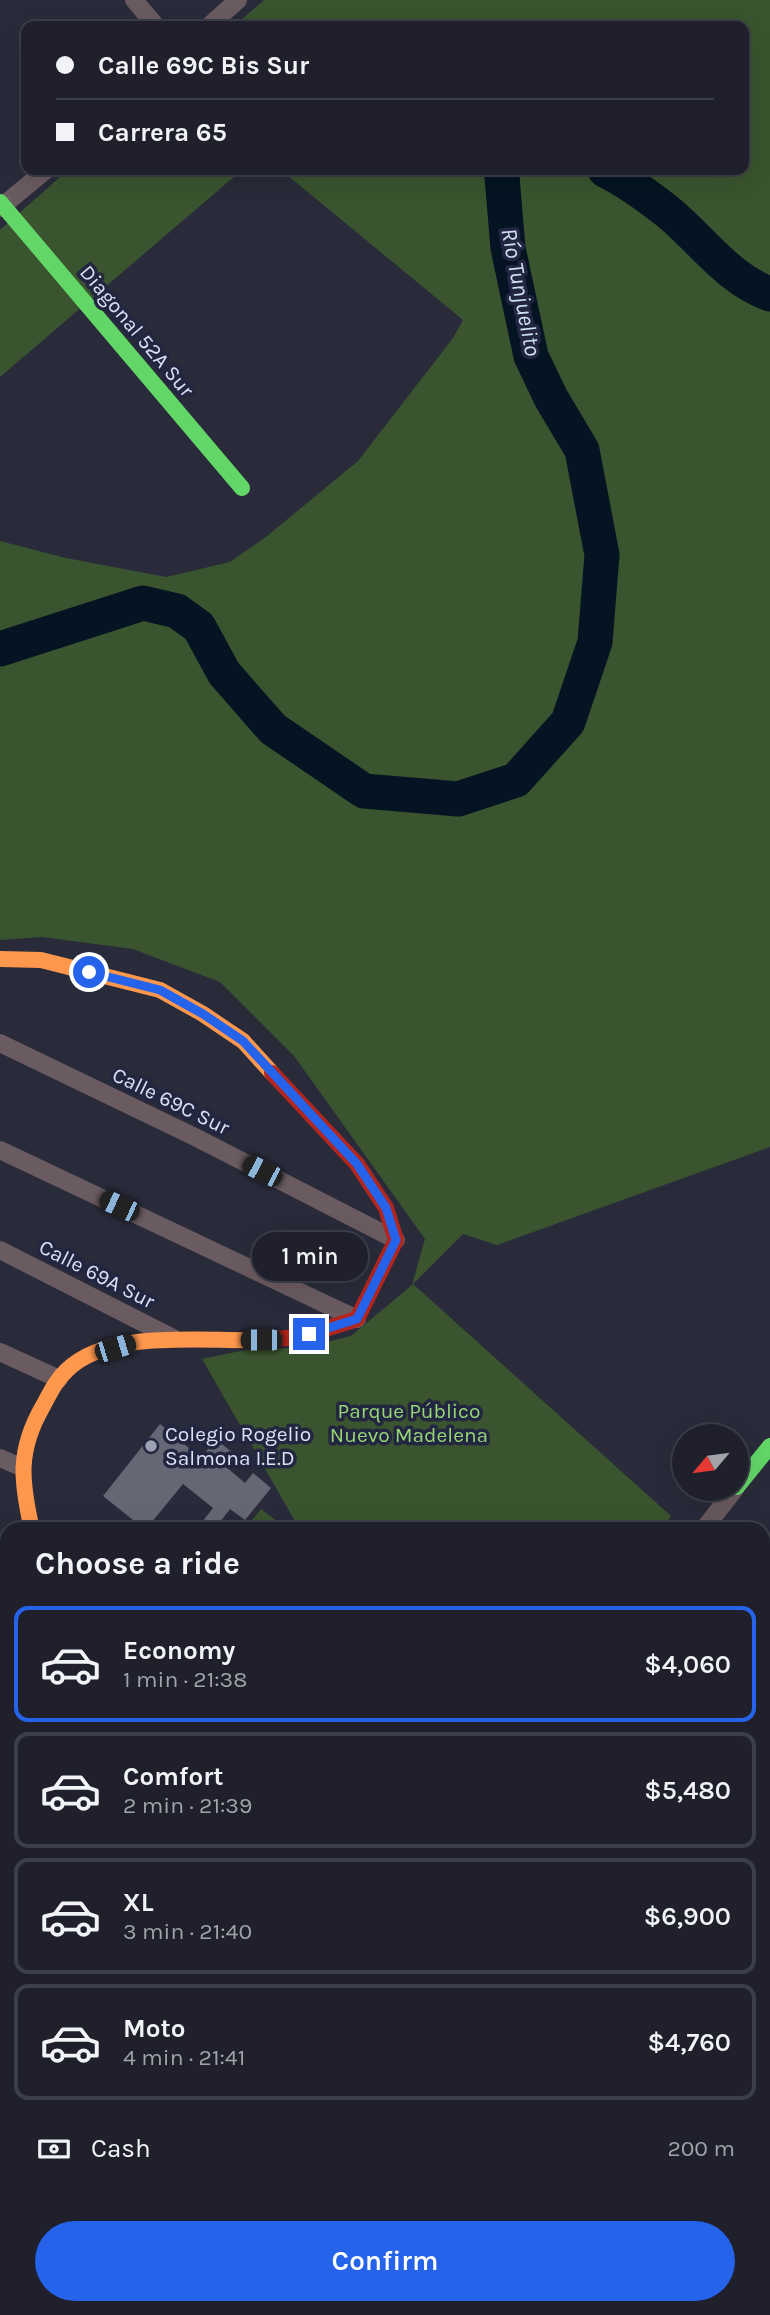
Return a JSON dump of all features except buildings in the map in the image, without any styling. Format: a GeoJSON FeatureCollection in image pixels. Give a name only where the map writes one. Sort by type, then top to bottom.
{"type":"FeatureCollection","features":[{"type":"Feature","properties":{"kind":"street"},"geometry":{"type":"LineString","coordinates":[[134,0],[152,21]]}},
{"type":"Feature","properties":{"kind":"street"},"geometry":{"type":"LineString","coordinates":[[215,21],[238,0]]}},
{"type":"Feature","properties":{"kind":"street"},"geometry":{"type":"LineString","coordinates":[[1,206],[40,175]]}},
{"type":"Feature","properties":{"kind":"street","name":"Diagonal 52A Sur"},"geometry":{"type":"LineString","coordinates":[[1,206],[242,488]]}},
{"type":"Feature","properties":{"kind":"street"},"geometry":{"type":"LineString","coordinates":[[0,959],[41,960],[160,990],[243,1041],[357,1164],[386,1208],[396,1240],[357,1319],[282,1340],[173,1338],[129,1343],[73,1365],[59,1379],[32,1422],[20,1467],[30,1522]]}},
{"type":"Feature","properties":{"kind":"street","name":"Calle 69C Sur"},"geometry":{"type":"LineString","coordinates":[[1,1046],[195,1137],[396,1240]]}},
{"type":"Feature","properties":{"kind":"street"},"geometry":{"type":"LineString","coordinates":[[0,1150],[357,1319]]}},
{"type":"Feature","properties":{"kind":"street","name":"Calle 69A Sur"},"geometry":{"type":"LineString","coordinates":[[0,1250],[173,1338]]}},
{"type":"Feature","properties":{"kind":"street"},"geometry":{"type":"LineString","coordinates":[[0,1352],[59,1379]]}},
{"type":"Feature","properties":{"kind":"street"},"geometry":{"type":"LineString","coordinates":[[749,1472],[770,1446]]}},
{"type":"Feature","properties":{"kind":"street"},"geometry":{"type":"LineString","coordinates":[[0,1458],[20,1467]]}},
{"type":"Feature","properties":{"kind":"street"},"geometry":{"type":"LineString","coordinates":[[709,1522],[725,1502]]}},
{"type":"Feature","properties":{"kind":"green space","name":"Parque Público Nuevo Madelena"},"geometry":{"type":"Polygon","coordinates":[[[264,0],[770,0],[770,1147],[497,1245],[463,1234],[413,1284],[671,1516],[667,1522],[295,1521],[202,1359],[250,1349],[302,1348],[351,1336],[412,1285],[425,1239],[294,1056],[220,982],[133,949],[42,937],[0,940],[0,541],[66,558],[166,577],[230,562],[267,536],[358,461],[453,338],[463,320],[287,175],[749,175],[749,21],[240,21],[264,0]]]}},
{"type":"Feature","properties":{"kind":"green space"},"geometry":{"type":"Polygon","coordinates":[[[62,175],[236,175],[0,377],[0,230],[62,175]]]}},
{"type":"Feature","properties":{"kind":"green space"},"geometry":{"type":"Polygon","coordinates":[[[261,1509],[278,1522],[251,1522],[261,1509]]]}},
{"type":"Feature","properties":{"kind":"waterway","name":"Río Tunjuelito"},"geometry":{"type":"LineString","coordinates":[[0,649],[143,603],[177,611],[199,627],[224,673],[273,729],[364,791],[458,799],[516,780],[568,722],[595,642],[602,555],[582,450],[551,398],[531,356],[508,248],[503,175]]}},
{"type":"Feature","properties":{"kind":"waterway","name":"Río Tunjuelito"},"geometry":{"type":"LineString","coordinates":[[614,175],[668,212],[741,279],[770,294]]}},
{"type":"Feature","properties":{"kind":"traffic: fast"},"geometry":{"type":"LineString","coordinates":[[0,202],[242,488]]}},
{"type":"Feature","properties":{"kind":"traffic: fast"},"geometry":{"type":"LineString","coordinates":[[749,1472],[770,1446]]}},
{"type":"Feature","properties":{"kind":"traffic: slow"},"geometry":{"type":"LineString","coordinates":[[0,959],[41,960],[160,990],[243,1041],[272,1073]]}},
{"type":"Feature","properties":{"kind":"traffic: slow"},"geometry":{"type":"LineString","coordinates":[[30,1522],[25,1496],[25,1452],[35,1422],[54,1387],[67,1370],[85,1357],[132,1343],[186,1339],[260,1340]]}},
{"type":"Feature","properties":{"kind":"traffic: jam"},"geometry":{"type":"LineString","coordinates":[[260,1340],[299,1337],[357,1319],[396,1240],[386,1208],[357,1164],[272,1073]]}},
{"type":"Feature","properties":{"kind":"place","name":"Colegio Rogelio Salmona I.E.D"},"geometry":{"type":"Point","coordinates":[151,1446]}},
{"type":"Feature","properties":{"kind":"route"},"geometry":{"type":"LineString","coordinates":[[89,972],[160,990],[243,1041],[357,1164],[386,1208],[396,1240],[357,1319],[309,1334]]}}]}
